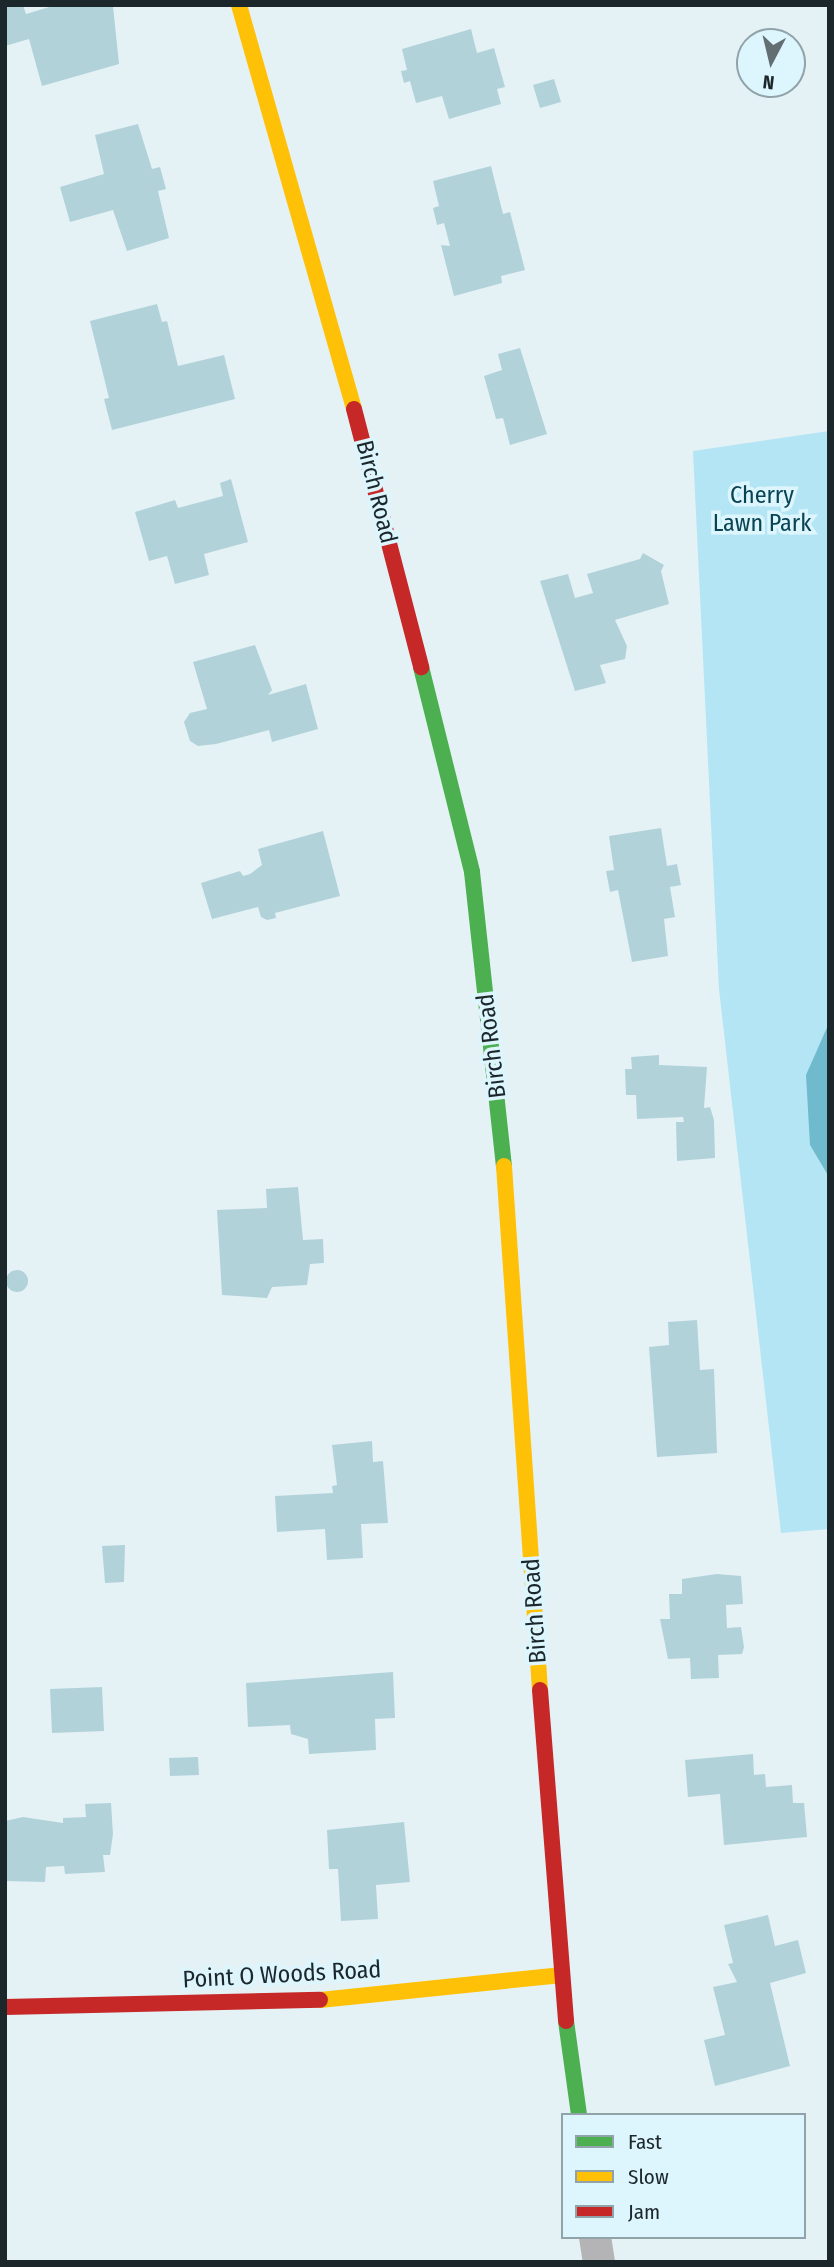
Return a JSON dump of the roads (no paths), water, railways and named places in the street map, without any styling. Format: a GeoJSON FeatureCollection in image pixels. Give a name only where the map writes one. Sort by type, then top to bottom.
{"type":"FeatureCollection","features":[{"type":"Feature","properties":{"kind":"street","name":"Birch Road"},"geometry":{"type":"LineString","coordinates":[[239,5],[367,453],[472,872],[501,1130],[560,1975],[579,2113]]}},
{"type":"Feature","properties":{"kind":"street","name":"Point O Woods Road"},"geometry":{"type":"LineString","coordinates":[[5,2007],[300,2002],[560,1975]]}},
{"type":"Feature","properties":{"kind":"street"},"geometry":{"type":"LineString","coordinates":[[596,2239],[599,2262]]}},
{"type":"Feature","properties":{"kind":"park label","name":"Cherry Lawn Park"},"geometry":{"type":"Point","coordinates":[762,510]}}]}
